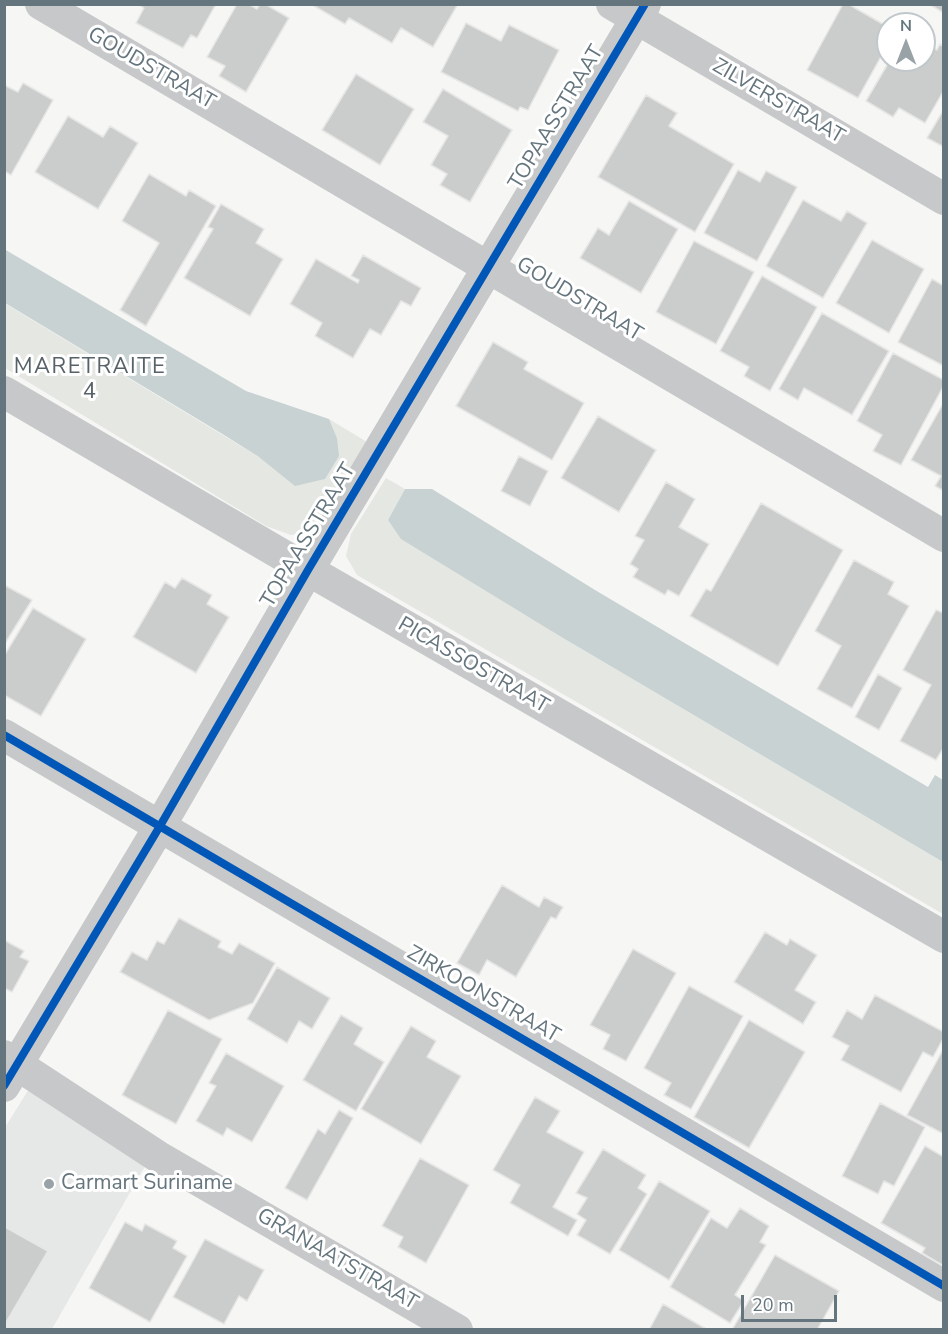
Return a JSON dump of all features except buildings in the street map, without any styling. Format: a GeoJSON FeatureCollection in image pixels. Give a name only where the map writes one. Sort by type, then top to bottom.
{"type":"FeatureCollection","features":[{"type":"Feature","properties":{"kind":"street","name":"GOUDSTRAAT"},"geometry":{"type":"LineString","coordinates":[[42,4],[944,536]]}},
{"type":"Feature","properties":{"kind":"street","name":"TOPAASSTRAAT"},"geometry":{"type":"LineString","coordinates":[[9,1069],[160,826],[308,570],[489,268],[631,9]]}},
{"type":"Feature","properties":{"kind":"street","name":"ZILVERSTRAAT"},"geometry":{"type":"LineString","coordinates":[[631,9],[944,199]]}},
{"type":"Feature","properties":{"kind":"street","name":"PICASSOSTRAAT"},"geometry":{"type":"LineString","coordinates":[[4,392],[944,937]]}},
{"type":"Feature","properties":{"kind":"street","name":"ZIRKOONSTRAAT"},"geometry":{"type":"LineString","coordinates":[[4,735],[944,1286]]}},
{"type":"Feature","properties":{"kind":"street","name":"GRANAATSTRAAT"},"geometry":{"type":"LineString","coordinates":[[9,1069],[457,1329]]}},
{"type":"Feature","properties":{"kind":"shaded area"},"geometry":{"type":"Polygon","coordinates":[[[4,249],[246,391],[329,419],[337,438],[339,456],[325,479],[295,486],[259,457],[5,303],[4,249]]]}},
{"type":"Feature","properties":{"kind":"shaded area"},"geometry":{"type":"Polygon","coordinates":[[[4,303],[259,457],[337,438],[329,419],[367,442],[323,517],[309,532],[291,535],[266,526],[5,368],[4,303]]]}},
{"type":"Feature","properties":{"kind":"shaded area"},"geometry":{"type":"Polygon","coordinates":[[[386,478],[405,489],[388,520],[563,638],[943,862],[943,914],[357,575],[346,556],[351,534],[386,478]]]}},
{"type":"Feature","properties":{"kind":"shaded area"},"geometry":{"type":"Polygon","coordinates":[[[405,489],[432,489],[595,590],[928,787],[935,775],[943,780],[943,862],[563,638],[401,539],[388,520],[405,489]]]}},
{"type":"Feature","properties":{"kind":"shaded area"},"geometry":{"type":"Polygon","coordinates":[[[29,1089],[148,1161],[52,1329],[5,1329],[4,1129],[29,1089]]]}},
{"type":"Feature","properties":{"kind":"cycle path"},"geometry":{"type":"LineString","coordinates":[[4,1086],[645,4]]}},
{"type":"Feature","properties":{"kind":"cycle path"},"geometry":{"type":"LineString","coordinates":[[4,735],[944,1286]]}},
{"type":"Feature","properties":{"kind":"place","name":"Carmart Suriname"},"geometry":{"type":"Point","coordinates":[49,1184]}},
{"type":"Feature","properties":{"kind":"district","name":"MARETRAITE 4"},"geometry":{"type":"Point","coordinates":[90,380]}}]}
